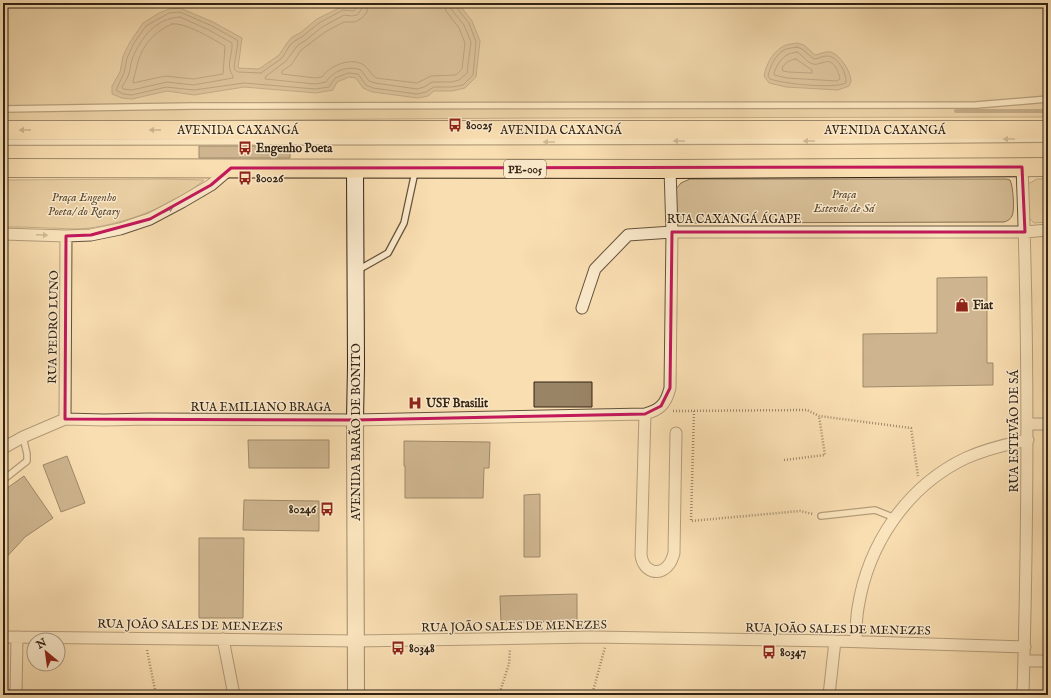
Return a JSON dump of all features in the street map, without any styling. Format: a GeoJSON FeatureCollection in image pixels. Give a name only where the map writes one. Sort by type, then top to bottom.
{"type":"FeatureCollection","features":[{"type":"Feature","properties":{"kind":"main road","name":"AVENIDA CAXANGÁ"},"geometry":{"type":"LineString","coordinates":[[3,130],[1048,130]]}},
{"type":"Feature","properties":{"kind":"main road","name":"PE-005"},"geometry":{"type":"LineString","coordinates":[[3,168],[670,169],[1048,167]]}},
{"type":"Feature","properties":{"kind":"street","name":"RUA ESTEVÃO DE SÁ"},"geometry":{"type":"LineString","coordinates":[[1022,167],[1025,232],[1028,424],[1024,695]]}},
{"type":"Feature","properties":{"kind":"street"},"geometry":{"type":"LineString","coordinates":[[3,234],[66,236],[91,235],[120,229],[150,219],[212,185],[231,168]]}},
{"type":"Feature","properties":{"kind":"street","name":"AVENIDA BARÃO DE BONITO"},"geometry":{"type":"LineString","coordinates":[[354,168],[356,271],[356,695]]}},
{"type":"Feature","properties":{"kind":"street"},"geometry":{"type":"LineString","coordinates":[[670,169],[672,232],[670,388],[666,401],[650,413],[641,555],[642,562],[646,568],[652,571],[664,569],[670,563],[674,553],[676,433]]}},
{"type":"Feature","properties":{"kind":"street","name":"RUA CAXANGÁ ÁGAPE"},"geometry":{"type":"LineString","coordinates":[[582,308],[595,269],[628,235],[672,232],[1025,232],[1048,230]]}},
{"type":"Feature","properties":{"kind":"street","name":"RUA PEDRO LUNO"},"geometry":{"type":"LineString","coordinates":[[65,419],[66,236]]}},
{"type":"Feature","properties":{"kind":"street","name":"RUA EMILIANO BRAGA"},"geometry":{"type":"LineString","coordinates":[[3,448],[23,437],[65,419],[355,420],[650,413]]}},
{"type":"Feature","properties":{"kind":"street"},"geometry":{"type":"LineString","coordinates":[[1028,424],[1048,424]]}},
{"type":"Feature","properties":{"kind":"street"},"geometry":{"type":"LineString","coordinates":[[856,641],[857,609],[864,578],[876,548],[895,518],[920,491],[938,475],[966,458],[996,446],[1028,440]]}},
{"type":"Feature","properties":{"kind":"street","name":"RUA JOÃO SALES DE MENEZES"},"geometry":{"type":"LineString","coordinates":[[3,637],[356,640],[608,637],[856,641],[1025,647]]}},
{"type":"Feature","properties":{"kind":"street"},"geometry":{"type":"LineString","coordinates":[[16,695],[17,637]]}},
{"type":"Feature","properties":{"kind":"street"},"geometry":{"type":"LineString","coordinates":[[223,639],[234,695]]}},
{"type":"Feature","properties":{"kind":"street"},"geometry":{"type":"LineString","coordinates":[[829,695],[835,641]]}},
{"type":"Feature","properties":{"kind":"street"},"geometry":{"type":"LineString","coordinates":[[1024,661],[1048,661]]}},
{"type":"Feature","properties":{"kind":"lane"},"geometry":{"type":"LineString","coordinates":[[3,109],[193,106],[976,104],[1048,99]]}},
{"type":"Feature","properties":{"kind":"lane"},"geometry":{"type":"LineString","coordinates":[[3,142],[1048,139]]}},
{"type":"Feature","properties":{"kind":"lane"},"geometry":{"type":"LineString","coordinates":[[356,271],[388,253],[404,223],[415,168]]}},
{"type":"Feature","properties":{"kind":"lane"},"geometry":{"type":"LineString","coordinates":[[3,480],[27,461],[23,437]]}},
{"type":"Feature","properties":{"kind":"lane"},"geometry":{"type":"LineString","coordinates":[[821,516],[875,510],[895,518]]}},
{"type":"Feature","properties":{"kind":"path"},"geometry":{"type":"LineString","coordinates":[[650,413],[807,410],[819,416],[911,428],[920,491]]}},
{"type":"Feature","properties":{"kind":"path"},"geometry":{"type":"LineString","coordinates":[[694,411],[690,521],[800,511],[821,516]]}},
{"type":"Feature","properties":{"kind":"path"},"geometry":{"type":"LineString","coordinates":[[784,460],[825,455],[819,416]]}},
{"type":"Feature","properties":{"kind":"path"},"geometry":{"type":"LineString","coordinates":[[592,695],[608,637]]}},
{"type":"Feature","properties":{"kind":"path"},"geometry":{"type":"LineString","coordinates":[[145,638],[156,695]]}},
{"type":"Feature","properties":{"kind":"path"},"geometry":{"type":"LineString","coordinates":[[499,695],[509,664],[510,638]]}},
{"type":"Feature","properties":{"kind":"highlighted area"},"geometry":{"type":"Polygon","coordinates":[[[1022,167],[1025,232],[672,232],[670,388],[661,406],[645,414],[355,420],[65,419],[66,236],[91,235],[150,219],[211,185],[231,168],[1022,167]]]}},
{"type":"Feature","properties":{"kind":"green space"},"geometry":{"type":"Polygon","coordinates":[[[3,3],[1048,3],[1048,117],[527,118],[3,122],[3,3]]]}},
{"type":"Feature","properties":{"kind":"green space","name":"Praça Estevão de Sá"},"geometry":{"type":"Polygon","coordinates":[[[690,179],[1006,179],[1010,180],[1012,187],[1013,213],[1008,220],[1004,222],[677,223],[676,189],[681,183],[690,179]]]}},
{"type":"Feature","properties":{"kind":"green space"},"geometry":{"type":"Polygon","coordinates":[[[1037,179],[1048,179],[1048,222],[1034,223],[1028,217],[1028,184],[1037,179]]]}},
{"type":"Feature","properties":{"kind":"green space","name":"Praça Engenho Poeta/ do Rotary"},"geometry":{"type":"Polygon","coordinates":[[[3,180],[204,180],[180,197],[150,212],[103,226],[78,229],[3,227],[3,180]]]}},
{"type":"Feature","properties":{"kind":"water"},"geometry":{"type":"Polygon","coordinates":[[[352,3],[458,3],[472,21],[480,41],[476,77],[465,88],[452,91],[434,91],[428,96],[418,98],[372,92],[363,88],[356,78],[349,77],[337,82],[333,90],[316,93],[244,87],[194,95],[167,91],[132,99],[122,98],[112,94],[112,86],[120,72],[123,56],[130,42],[143,23],[159,13],[169,9],[180,8],[213,22],[242,38],[238,68],[259,69],[279,55],[292,37],[300,33],[317,19],[343,6],[352,8],[352,3]]]}},
{"type":"Feature","properties":{"kind":"water"},"geometry":{"type":"Polygon","coordinates":[[[797,43],[804,45],[815,55],[831,52],[838,56],[849,72],[851,82],[849,86],[838,90],[786,87],[769,83],[764,76],[772,56],[784,46],[797,43]]]}},
{"type":"Feature","properties":{"kind":"building","name":"Engenho Poeta"},"geometry":{"type":"Polygon","coordinates":[[[199,146],[290,146],[290,158],[199,158],[199,146]]]}},
{"type":"Feature","properties":{"kind":"building","name":"Fiat"},"geometry":{"type":"Polygon","coordinates":[[[987,277],[987,363],[993,363],[993,385],[863,387],[863,334],[937,333],[937,278],[987,277]]]}},
{"type":"Feature","properties":{"kind":"building"},"geometry":{"type":"Polygon","coordinates":[[[534,382],[592,382],[592,407],[534,407],[534,382]]]}},
{"type":"Feature","properties":{"kind":"building"},"geometry":{"type":"Polygon","coordinates":[[[248,440],[329,440],[329,468],[249,468],[248,440]]]}},
{"type":"Feature","properties":{"kind":"building"},"geometry":{"type":"Polygon","coordinates":[[[404,441],[490,442],[489,468],[484,468],[483,498],[405,498],[404,441]]]}},
{"type":"Feature","properties":{"kind":"building"},"geometry":{"type":"Polygon","coordinates":[[[67,456],[85,503],[61,512],[43,465],[67,456]]]}},
{"type":"Feature","properties":{"kind":"building"},"geometry":{"type":"Polygon","coordinates":[[[24,476],[53,518],[25,537],[3,561],[3,491],[24,476]]]}},
{"type":"Feature","properties":{"kind":"building"},"geometry":{"type":"Polygon","coordinates":[[[540,494],[540,557],[524,557],[524,495],[540,494]]]}},
{"type":"Feature","properties":{"kind":"building"},"geometry":{"type":"Polygon","coordinates":[[[244,500],[319,501],[319,531],[243,530],[244,500]]]}},
{"type":"Feature","properties":{"kind":"building"},"geometry":{"type":"Polygon","coordinates":[[[199,538],[244,538],[243,618],[199,618],[199,538]]]}},
{"type":"Feature","properties":{"kind":"building"},"geometry":{"type":"Polygon","coordinates":[[[577,594],[577,621],[501,623],[500,596],[577,594]]]}},
{"type":"Feature","properties":{"kind":"waterway"},"geometry":{"type":"LineString","coordinates":[[956,111],[1048,111]]}},
{"type":"Feature","properties":{"kind":"place","name":"80025"},"geometry":{"type":"Point","coordinates":[455,125]}},
{"type":"Feature","properties":{"kind":"place","name":"Engenho Poeta"},"geometry":{"type":"Point","coordinates":[245,148]}},
{"type":"Feature","properties":{"kind":"place","name":"80026"},"geometry":{"type":"Point","coordinates":[245,178]}},
{"type":"Feature","properties":{"kind":"place","name":"Fiat"},"geometry":{"type":"Point","coordinates":[962,305]}},
{"type":"Feature","properties":{"kind":"place","name":"USF Brasilit"},"geometry":{"type":"Point","coordinates":[415,403]}},
{"type":"Feature","properties":{"kind":"place","name":"80246"},"geometry":{"type":"Point","coordinates":[327,509]}},
{"type":"Feature","properties":{"kind":"place","name":"80348"},"geometry":{"type":"Point","coordinates":[398,648]}},
{"type":"Feature","properties":{"kind":"place","name":"80347"},"geometry":{"type":"Point","coordinates":[769,652]}}]}
